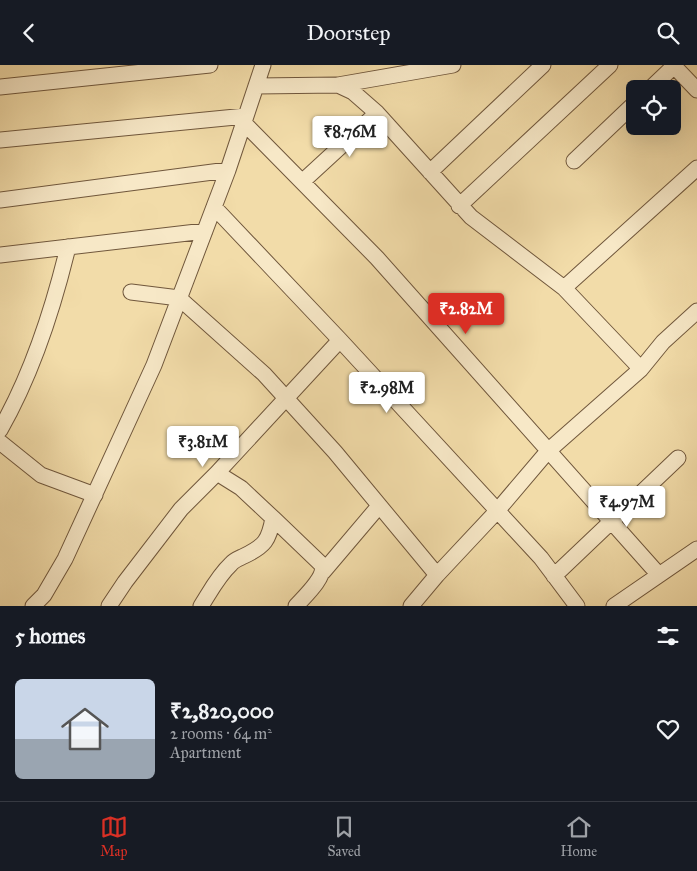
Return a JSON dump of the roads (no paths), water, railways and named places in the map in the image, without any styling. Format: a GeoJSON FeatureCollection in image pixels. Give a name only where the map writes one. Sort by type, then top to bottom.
{"type":"FeatureCollection","features":[{"type":"Feature","properties":{"kind":"street"},"geometry":{"type":"LineString","coordinates":[[0,87],[210,65]]}},
{"type":"Feature","properties":{"kind":"street"},"geometry":{"type":"LineString","coordinates":[[33,606],[44,595],[65,559],[154,365],[228,170],[263,65]]}},
{"type":"Feature","properties":{"kind":"street"},"geometry":{"type":"LineString","coordinates":[[256,86],[338,85],[453,65]]}},
{"type":"Feature","properties":{"kind":"street"},"geometry":{"type":"LineString","coordinates":[[430,172],[543,65]]}},
{"type":"Feature","properties":{"kind":"street"},"geometry":{"type":"LineString","coordinates":[[459,206],[610,65]]}},
{"type":"Feature","properties":{"kind":"street"},"geometry":{"type":"LineString","coordinates":[[659,80],[674,65],[697,90]]}},
{"type":"Feature","properties":{"kind":"street"},"geometry":{"type":"LineString","coordinates":[[338,85],[353,92],[377,113],[459,206],[471,217],[564,288],[641,369]]}},
{"type":"Feature","properties":{"kind":"street"},"geometry":{"type":"LineString","coordinates":[[574,161],[626,112]]}},
{"type":"Feature","properties":{"kind":"street"},"geometry":{"type":"LineString","coordinates":[[302,182],[377,113]]}},
{"type":"Feature","properties":{"kind":"street"},"geometry":{"type":"LineString","coordinates":[[0,140],[245,119]]}},
{"type":"Feature","properties":{"kind":"street"},"geometry":{"type":"LineString","coordinates":[[245,119],[302,182],[377,258],[658,575]]}},
{"type":"Feature","properties":{"kind":"street"},"geometry":{"type":"LineString","coordinates":[[564,288],[697,168]]}},
{"type":"Feature","properties":{"kind":"street"},"geometry":{"type":"LineString","coordinates":[[0,200],[228,170]]}},
{"type":"Feature","properties":{"kind":"street"},"geometry":{"type":"LineString","coordinates":[[214,207],[340,340],[541,558],[577,606]]}},
{"type":"Feature","properties":{"kind":"street"},"geometry":{"type":"LineString","coordinates":[[1,258],[68,247],[205,231]]}},
{"type":"Feature","properties":{"kind":"street"},"geometry":{"type":"LineString","coordinates":[[0,429],[24,379],[55,301],[68,247]]}},
{"type":"Feature","properties":{"kind":"street"},"geometry":{"type":"LineString","coordinates":[[131,292],[179,298],[264,374],[335,452],[436,575]]}},
{"type":"Feature","properties":{"kind":"street"},"geometry":{"type":"LineString","coordinates":[[410,606],[436,575],[497,511],[548,451],[641,369],[663,342],[697,311]]}},
{"type":"Feature","properties":{"kind":"street"},"geometry":{"type":"LineString","coordinates":[[109,606],[181,509],[217,473],[340,340]]}},
{"type":"Feature","properties":{"kind":"street"},"geometry":{"type":"LineString","coordinates":[[0,442],[41,475],[95,495]]}},
{"type":"Feature","properties":{"kind":"street"},"geometry":{"type":"LineString","coordinates":[[554,576],[678,458]]}},
{"type":"Feature","properties":{"kind":"street"},"geometry":{"type":"LineString","coordinates":[[217,473],[241,488],[322,565],[323,572]]}},
{"type":"Feature","properties":{"kind":"street"},"geometry":{"type":"LineString","coordinates":[[296,606],[380,506]]}},
{"type":"Feature","properties":{"kind":"street"},"geometry":{"type":"LineString","coordinates":[[201,606],[221,574],[232,562],[258,550],[265,543],[270,534],[273,518]]}},
{"type":"Feature","properties":{"kind":"street"},"geometry":{"type":"LineString","coordinates":[[614,606],[697,549]]}}]}
